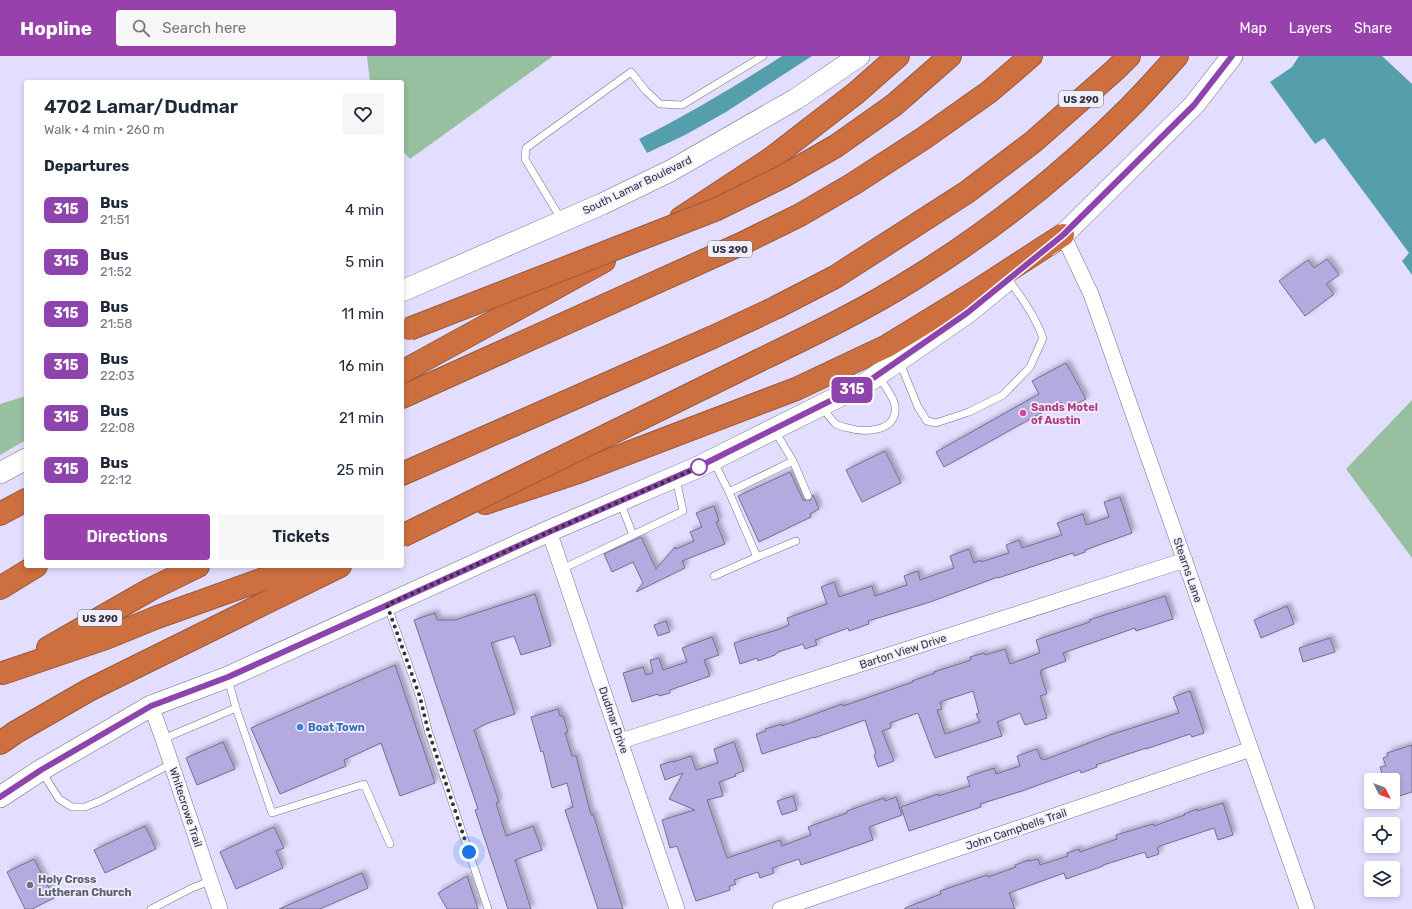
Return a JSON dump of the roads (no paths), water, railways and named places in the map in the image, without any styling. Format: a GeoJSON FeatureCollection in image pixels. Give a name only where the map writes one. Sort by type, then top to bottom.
{"type":"FeatureCollection","features":[{"type":"Feature","properties":{"kind":"highway"},"geometry":{"type":"LineString","coordinates":[[404,371],[685,215],[772,158],[856,93],[898,56]]}},
{"type":"Feature","properties":{"kind":"highway"},"geometry":{"type":"LineString","coordinates":[[405,331],[717,209],[782,177],[829,150],[894,105],[950,56]]}},
{"type":"Feature","properties":{"kind":"highway","name":"US 290"},"geometry":{"type":"LineString","coordinates":[[404,396],[741,244],[800,215],[853,184],[924,138],[989,92],[1031,56]]}},
{"type":"Feature","properties":{"kind":"highway","name":"US 290"},"geometry":{"type":"LineString","coordinates":[[404,473],[713,337],[775,308],[835,277],[967,192],[1032,142],[1129,56]]}},
{"type":"Feature","properties":{"kind":"highway"},"geometry":{"type":"LineString","coordinates":[[404,535],[830,326],[914,278],[991,227],[1058,174],[1128,109],[1178,56]]}},
{"type":"Feature","properties":{"kind":"highway"},"geometry":{"type":"LineString","coordinates":[[404,530],[578,472],[796,389],[886,346],[972,294],[1063,235]]}},
{"type":"Feature","properties":{"kind":"highway"},"geometry":{"type":"LineString","coordinates":[[0,514],[24,501]]}},
{"type":"Feature","properties":{"kind":"highway"},"geometry":{"type":"LineString","coordinates":[[0,588],[33,568]]}},
{"type":"Feature","properties":{"kind":"highway","name":"US 290"},"geometry":{"type":"LineString","coordinates":[[2,675],[151,589],[194,568]]}},
{"type":"Feature","properties":{"kind":"highway"},"geometry":{"type":"LineString","coordinates":[[2,675],[294,568]]}},
{"type":"Feature","properties":{"kind":"highway"},"geometry":{"type":"LineString","coordinates":[[0,743],[16,732],[89,690],[336,568]]}},
{"type":"Feature","properties":{"kind":"main road","name":"South Lamar Boulevard"},"geometry":{"type":"LineString","coordinates":[[404,290],[562,221],[683,164],[796,100],[859,56]]}},
{"type":"Feature","properties":{"kind":"main road"},"geometry":{"type":"LineString","coordinates":[[0,796],[41,770],[151,706],[228,677],[549,532],[676,477],[866,383],[967,313],[1063,235],[1194,105],[1232,56]]}},
{"type":"Feature","properties":{"kind":"main road"},"geometry":{"type":"LineString","coordinates":[[0,473],[24,460]]}},
{"type":"Feature","properties":{"kind":"street","name":"Stearns Lane"},"geometry":{"type":"LineString","coordinates":[[1063,235],[1092,294],[1307,909]]}},
{"type":"Feature","properties":{"kind":"street","name":"Dudmar Drive"},"geometry":{"type":"LineString","coordinates":[[549,532],[677,909]]}},
{"type":"Feature","properties":{"kind":"street","name":"Barton View Drive"},"geometry":{"type":"LineString","coordinates":[[621,742],[1185,560]]}},
{"type":"Feature","properties":{"kind":"street","name":"Whitecrowe Trail"},"geometry":{"type":"LineString","coordinates":[[151,706],[220,909]]}},
{"type":"Feature","properties":{"kind":"street","name":"John Campbells Trail"},"geometry":{"type":"LineString","coordinates":[[780,909],[1251,749]]}},
{"type":"Feature","properties":{"kind":"lane"},"geometry":{"type":"LineString","coordinates":[[562,221],[525,159],[524,152],[526,148],[630,72],[646,91],[660,104],[682,105],[763,56]]}},
{"type":"Feature","properties":{"kind":"lane"},"geometry":{"type":"LineString","coordinates":[[899,360],[918,407],[927,421],[936,423],[969,412],[1003,395],[1030,367],[1043,338],[1025,302],[1008,279]]}},
{"type":"Feature","properties":{"kind":"lane"},"geometry":{"type":"LineString","coordinates":[[821,405],[837,425],[858,431],[869,431],[885,426],[893,421],[896,404],[878,374]]}},
{"type":"Feature","properties":{"kind":"lane"},"geometry":{"type":"LineString","coordinates":[[774,429],[793,461],[808,496]]}},
{"type":"Feature","properties":{"kind":"lane"},"geometry":{"type":"LineString","coordinates":[[713,460],[729,492],[757,557]]}},
{"type":"Feature","properties":{"kind":"lane"},"geometry":{"type":"LineString","coordinates":[[729,492],[793,461]]}},
{"type":"Feature","properties":{"kind":"lane"},"geometry":{"type":"LineString","coordinates":[[562,569],[683,511],[676,477]]}},
{"type":"Feature","properties":{"kind":"lane"},"geometry":{"type":"LineString","coordinates":[[619,501],[633,535]]}},
{"type":"Feature","properties":{"kind":"lane"},"geometry":{"type":"LineString","coordinates":[[714,576],[796,541]]}},
{"type":"Feature","properties":{"kind":"lane"},"geometry":{"type":"LineString","coordinates":[[387,605],[420,697],[428,730],[488,909]]}},
{"type":"Feature","properties":{"kind":"lane"},"geometry":{"type":"LineString","coordinates":[[228,677],[236,708],[272,814],[364,784],[390,844]]}},
{"type":"Feature","properties":{"kind":"lane"},"geometry":{"type":"LineString","coordinates":[[163,739],[236,708]]}},
{"type":"Feature","properties":{"kind":"lane"},"geometry":{"type":"LineString","coordinates":[[41,770],[59,799],[72,807],[85,807],[100,801],[171,764]]}},
{"type":"Feature","properties":{"kind":"lane"},"geometry":{"type":"LineString","coordinates":[[151,909],[192,888],[210,881]]}},
{"type":"Feature","properties":{"kind":"place","name":"Sands Motel of Austin"},"geometry":{"type":"Point","coordinates":[1023,413]}},
{"type":"Feature","properties":{"kind":"place","name":"Boat Town"},"geometry":{"type":"Point","coordinates":[300,727]}},
{"type":"Feature","properties":{"kind":"place","name":"Holy Cross Lutheran Church"},"geometry":{"type":"Point","coordinates":[30,885]}}]}
